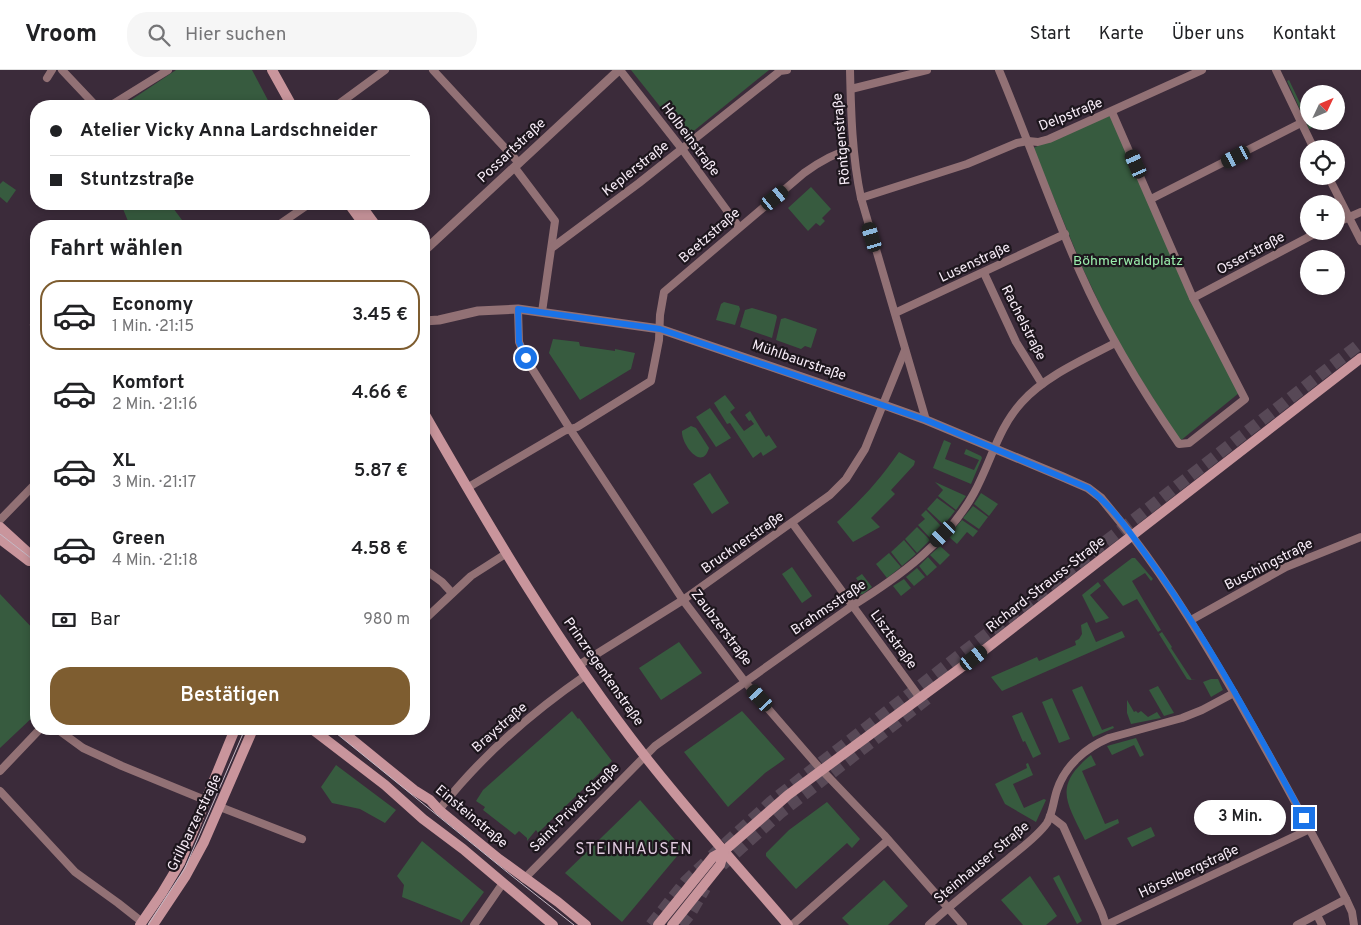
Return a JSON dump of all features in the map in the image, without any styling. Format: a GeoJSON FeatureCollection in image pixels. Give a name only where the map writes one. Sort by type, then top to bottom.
{"type":"FeatureCollection","features":[{"type":"Feature","properties":{"kind":"main road"},"geometry":{"type":"LineString","coordinates":[[272,70],[289,100]]}},
{"type":"Feature","properties":{"kind":"main road","name":"Richard-Strauss-Straße"},"geometry":{"type":"LineString","coordinates":[[658,925],[713,857],[724,851],[781,802],[1132,536],[1361,358]]}},
{"type":"Feature","properties":{"kind":"main road","name":"Prinzregentenstraße"},"geometry":{"type":"LineString","coordinates":[[430,423],[467,488],[579,666],[644,756],[724,851],[790,925]]}},
{"type":"Feature","properties":{"kind":"main road"},"geometry":{"type":"LineString","coordinates":[[0,527],[30,554]]}},
{"type":"Feature","properties":{"kind":"main road"},"geometry":{"type":"LineString","coordinates":[[0,540],[30,562]]}},
{"type":"Feature","properties":{"kind":"main road","name":"Grillparzerstraße"},"geometry":{"type":"LineString","coordinates":[[141,924],[180,863],[233,735]]}},
{"type":"Feature","properties":{"kind":"main road","name":"Grillparzerstraße"},"geometry":{"type":"LineString","coordinates":[[153,925],[185,877],[204,842],[250,735]]}},
{"type":"Feature","properties":{"kind":"main road"},"geometry":{"type":"LineString","coordinates":[[320,735],[381,781],[418,815],[463,849],[553,925]]}},
{"type":"Feature","properties":{"kind":"main road","name":"Einsteinstraße"},"geometry":{"type":"LineString","coordinates":[[346,735],[414,790],[430,800],[439,810],[524,879],[558,902],[586,925]]}},
{"type":"Feature","properties":{"kind":"main road"},"geometry":{"type":"LineString","coordinates":[[672,925],[720,865],[724,851]]}},
{"type":"Feature","properties":{"kind":"street"},"geometry":{"type":"LineString","coordinates":[[47,78],[52,70]]}},
{"type":"Feature","properties":{"kind":"street"},"geometry":{"type":"LineString","coordinates":[[62,70],[90,100]]}},
{"type":"Feature","properties":{"kind":"street"},"geometry":{"type":"LineString","coordinates":[[120,100],[168,70]]}},
{"type":"Feature","properties":{"kind":"street"},"geometry":{"type":"LineString","coordinates":[[344,100],[385,70]]}},
{"type":"Feature","properties":{"kind":"street"},"geometry":{"type":"LineString","coordinates":[[434,70],[517,166],[555,222],[542,312]]}},
{"type":"Feature","properties":{"kind":"street","name":"Possartstraße"},"geometry":{"type":"LineString","coordinates":[[430,246],[620,70]]}},
{"type":"Feature","properties":{"kind":"street","name":"Holbeinstraße"},"geometry":{"type":"LineString","coordinates":[[620,70],[682,149],[739,227]]}},
{"type":"Feature","properties":{"kind":"street","name":"Keplerstraße"},"geometry":{"type":"LineString","coordinates":[[552,248],[574,233],[782,70]]}},
{"type":"Feature","properties":{"kind":"street","name":"Röntgenstraße"},"geometry":{"type":"LineString","coordinates":[[850,70],[853,148],[861,198],[926,420]]}},
{"type":"Feature","properties":{"kind":"street"},"geometry":{"type":"LineString","coordinates":[[851,89],[928,70]]}},
{"type":"Feature","properties":{"kind":"street"},"geometry":{"type":"LineString","coordinates":[[999,70],[1080,273],[1115,343],[1137,382],[1179,444],[1189,443],[1245,399],[1194,298],[1112,112]]}},
{"type":"Feature","properties":{"kind":"street","name":"Delpstraße"},"geometry":{"type":"LineString","coordinates":[[861,198],[967,164],[1018,143],[1038,142],[1049,139],[1202,70]]}},
{"type":"Feature","properties":{"kind":"street"},"geometry":{"type":"LineString","coordinates":[[1276,70],[1300,121]]}},
{"type":"Feature","properties":{"kind":"street"},"geometry":{"type":"LineString","coordinates":[[1151,199],[1300,124]]}},
{"type":"Feature","properties":{"kind":"street","name":"Beetzstraße"},"geometry":{"type":"LineString","coordinates":[[467,488],[564,431],[578,426],[651,381],[664,292],[815,165],[840,152],[853,148]]}},
{"type":"Feature","properties":{"kind":"street"},"geometry":{"type":"LineString","coordinates":[[1332,185],[1361,241]]}},
{"type":"Feature","properties":{"kind":"street"},"geometry":{"type":"LineString","coordinates":[[284,220],[295,210]]}},
{"type":"Feature","properties":{"kind":"street"},"geometry":{"type":"LineString","coordinates":[[1345,220],[1361,212]]}},
{"type":"Feature","properties":{"kind":"street","name":"Lusenstraße"},"geometry":{"type":"LineString","coordinates":[[895,313],[1065,234]]}},
{"type":"Feature","properties":{"kind":"street","name":"Osserstraße"},"geometry":{"type":"LineString","coordinates":[[1194,298],[1303,240]]}},
{"type":"Feature","properties":{"kind":"street","name":"Rachelstraße"},"geometry":{"type":"LineString","coordinates":[[984,272],[1016,342],[1042,384]]}},
{"type":"Feature","properties":{"kind":"street","name":"Mühlbaurstraße"},"geometry":{"type":"LineString","coordinates":[[430,321],[478,311],[518,309],[660,329],[926,420],[1088,488],[1101,498],[1132,536]]}},
{"type":"Feature","properties":{"kind":"street","name":"Zaubzerstraße"},"geometry":{"type":"LineString","coordinates":[[518,309],[519,342],[526,359],[683,600],[745,682],[963,925]]}},
{"type":"Feature","properties":{"kind":"street","name":"Brahmsstraße"},"geometry":{"type":"LineString","coordinates":[[644,756],[654,746],[852,606],[895,578],[926,552],[965,508],[975,492],[1007,420],[1022,401],[1042,384],[1115,343]]}},
{"type":"Feature","properties":{"kind":"street"},"geometry":{"type":"LineString","coordinates":[[884,405],[905,350]]}},
{"type":"Feature","properties":{"kind":"street","name":"Brucknerstraße"},"geometry":{"type":"LineString","coordinates":[[579,666],[683,600],[792,524],[830,495],[846,479],[865,449],[884,405]]}},
{"type":"Feature","properties":{"kind":"street"},"geometry":{"type":"LineString","coordinates":[[0,520],[30,488]]}},
{"type":"Feature","properties":{"kind":"street","name":"Lisztstraße"},"geometry":{"type":"LineString","coordinates":[[792,524],[920,698]]}},
{"type":"Feature","properties":{"kind":"street"},"geometry":{"type":"LineString","coordinates":[[1132,536],[1191,620],[1234,693],[1310,829],[1352,912],[1354,925]]}},
{"type":"Feature","properties":{"kind":"street","name":"Buschingstraße"},"geometry":{"type":"LineString","coordinates":[[1191,620],[1286,567],[1361,537]]}},
{"type":"Feature","properties":{"kind":"street"},"geometry":{"type":"LineString","coordinates":[[430,614],[471,576],[507,553]]}},
{"type":"Feature","properties":{"kind":"street"},"geometry":{"type":"LineString","coordinates":[[430,573],[452,592]]}},
{"type":"Feature","properties":{"kind":"street","name":"Braystraße"},"geometry":{"type":"LineString","coordinates":[[439,810],[476,766],[520,725],[586,675]]}},
{"type":"Feature","properties":{"kind":"street","name":"Steinhauser Straße"},"geometry":{"type":"LineString","coordinates":[[929,925],[1026,844],[1045,825],[1054,807],[1058,788],[1065,775],[1073,762],[1090,748],[1109,738],[1170,722],[1212,706],[1234,693]]}},
{"type":"Feature","properties":{"kind":"street"},"geometry":{"type":"LineString","coordinates":[[0,771],[34,735]]}},
{"type":"Feature","properties":{"kind":"street"},"geometry":{"type":"LineString","coordinates":[[65,735],[83,748],[206,800]]}},
{"type":"Feature","properties":{"kind":"street","name":"Saint-Privat-Straße"},"geometry":{"type":"LineString","coordinates":[[524,879],[644,756]]}},
{"type":"Feature","properties":{"kind":"street"},"geometry":{"type":"LineString","coordinates":[[0,792],[74,872],[118,903],[141,924]]}},
{"type":"Feature","properties":{"kind":"street"},"geometry":{"type":"LineString","coordinates":[[220,807],[302,839]]}},
{"type":"Feature","properties":{"kind":"street"},"geometry":{"type":"LineString","coordinates":[[1050,816],[1063,826],[1102,912],[1106,925]]}},
{"type":"Feature","properties":{"kind":"street","name":"Hörselbergstraße"},"geometry":{"type":"LineString","coordinates":[[1106,925],[1310,829]]}},
{"type":"Feature","properties":{"kind":"street"},"geometry":{"type":"LineString","coordinates":[[790,925],[888,840]]}},
{"type":"Feature","properties":{"kind":"street"},"geometry":{"type":"LineString","coordinates":[[474,925],[503,883]]}},
{"type":"Feature","properties":{"kind":"street"},"geometry":{"type":"LineString","coordinates":[[1297,925],[1346,899]]}},
{"type":"Feature","properties":{"kind":"street"},"geometry":{"type":"LineString","coordinates":[[1317,914],[1322,925]]}},
{"type":"Feature","properties":{"kind":"green space"},"geometry":{"type":"Polygon","coordinates":[[[176,70],[252,70],[268,100],[131,100],[176,70]]]}},
{"type":"Feature","properties":{"kind":"green space"},"geometry":{"type":"Polygon","coordinates":[[[631,70],[769,70],[685,138],[631,70]]]}},
{"type":"Feature","properties":{"kind":"green space"},"geometry":{"type":"Polygon","coordinates":[[[1289,80],[1300,103],[1300,109],[1287,81],[1289,80]]]}},
{"type":"Feature","properties":{"kind":"green space","name":"Böhmerwaldplatz"},"geometry":{"type":"Polygon","coordinates":[[[1111,115],[1239,393],[1180,441],[1117,341],[1084,271],[1033,148],[1111,115]]]}},
{"type":"Feature","properties":{"kind":"green space"},"geometry":{"type":"Polygon","coordinates":[[[3,181],[16,190],[7,203],[0,197],[0,184],[3,181]]]}},
{"type":"Feature","properties":{"kind":"green space"},"geometry":{"type":"Polygon","coordinates":[[[811,187],[831,209],[822,218],[825,221],[820,226],[816,223],[808,231],[788,208],[811,187]]]}},
{"type":"Feature","properties":{"kind":"green space"},"geometry":{"type":"Polygon","coordinates":[[[123,210],[174,210],[182,220],[128,220],[123,210]]]}},
{"type":"Feature","properties":{"kind":"green space"},"geometry":{"type":"Polygon","coordinates":[[[724,302],[739,306],[740,309],[735,325],[716,320],[721,304],[724,302]]]}},
{"type":"Feature","properties":{"kind":"green space"},"geometry":{"type":"Polygon","coordinates":[[[752,308],[776,315],[772,338],[740,327],[745,310],[752,308]]]}},
{"type":"Feature","properties":{"kind":"green space"},"geometry":{"type":"Polygon","coordinates":[[[785,318],[817,329],[811,348],[805,346],[801,349],[776,340],[781,319],[785,318]]]}},
{"type":"Feature","properties":{"kind":"green space"},"geometry":{"type":"Polygon","coordinates":[[[553,339],[579,342],[580,346],[635,353],[631,369],[580,400],[549,353],[553,339]]]}},
{"type":"Feature","properties":{"kind":"green space"},"geometry":{"type":"Polygon","coordinates":[[[725,395],[735,408],[730,412],[744,431],[754,424],[745,415],[750,411],[766,437],[769,435],[777,447],[763,456],[761,452],[753,458],[730,423],[727,424],[714,403],[725,395]]]}},
{"type":"Feature","properties":{"kind":"green space"},"geometry":{"type":"Polygon","coordinates":[[[710,408],[731,438],[716,447],[696,417],[710,408]]]}},
{"type":"Feature","properties":{"kind":"green space"},"geometry":{"type":"Polygon","coordinates":[[[691,426],[696,428],[709,448],[706,455],[702,457],[697,457],[692,453],[685,443],[682,431],[691,426]]]}},
{"type":"Feature","properties":{"kind":"green space"},"geometry":{"type":"Polygon","coordinates":[[[944,440],[951,443],[945,459],[974,470],[979,460],[964,454],[966,449],[981,456],[982,458],[971,484],[933,468],[944,440]]]}},
{"type":"Feature","properties":{"kind":"green space"},"geometry":{"type":"Polygon","coordinates":[[[899,452],[915,461],[914,465],[891,490],[895,494],[871,518],[880,527],[853,542],[837,522],[870,489],[899,452]]]}},
{"type":"Feature","properties":{"kind":"green space"},"geometry":{"type":"Polygon","coordinates":[[[710,473],[729,503],[712,514],[693,484],[710,473]]]}},
{"type":"Feature","properties":{"kind":"green space"},"geometry":{"type":"Polygon","coordinates":[[[935,482],[966,496],[956,510],[938,496],[943,490],[935,482]]]}},
{"type":"Feature","properties":{"kind":"green space"},"geometry":{"type":"Polygon","coordinates":[[[981,493],[998,504],[989,516],[974,504],[981,493]]]}},
{"type":"Feature","properties":{"kind":"green space"},"geometry":{"type":"Polygon","coordinates":[[[937,498],[955,511],[944,525],[927,509],[937,498]]]}},
{"type":"Feature","properties":{"kind":"green space"},"geometry":{"type":"Polygon","coordinates":[[[973,506],[988,517],[979,529],[963,518],[973,506]]]}},
{"type":"Feature","properties":{"kind":"green space"},"geometry":{"type":"Polygon","coordinates":[[[926,510],[942,527],[931,539],[918,525],[925,519],[921,515],[926,510]]]}},
{"type":"Feature","properties":{"kind":"green space"},"geometry":{"type":"Polygon","coordinates":[[[962,520],[978,531],[973,537],[967,532],[957,544],[948,536],[962,520]]]}},
{"type":"Feature","properties":{"kind":"green space"},"geometry":{"type":"Polygon","coordinates":[[[917,527],[930,540],[917,553],[905,539],[917,527]]]}},
{"type":"Feature","properties":{"kind":"green space"},"geometry":{"type":"Polygon","coordinates":[[[904,540],[916,554],[902,566],[891,552],[904,540]]]}},
{"type":"Feature","properties":{"kind":"green space"},"geometry":{"type":"Polygon","coordinates":[[[940,546],[950,555],[940,565],[930,555],[940,546]]]}},
{"type":"Feature","properties":{"kind":"green space"},"geometry":{"type":"Polygon","coordinates":[[[889,553],[901,567],[887,578],[876,564],[889,553]]]}},
{"type":"Feature","properties":{"kind":"green space"},"geometry":{"type":"Polygon","coordinates":[[[928,557],[937,567],[927,576],[919,566],[928,557]]]}},
{"type":"Feature","properties":{"kind":"green space"},"geometry":{"type":"Polygon","coordinates":[[[1132,558],[1135,558],[1153,579],[1151,581],[1145,573],[1132,581],[1161,630],[1158,632],[1137,599],[1123,606],[1103,580],[1132,558]]]}},
{"type":"Feature","properties":{"kind":"green space"},"geometry":{"type":"Polygon","coordinates":[[[792,567],[812,596],[802,603],[782,574],[792,567]]]}},
{"type":"Feature","properties":{"kind":"green space"},"geometry":{"type":"Polygon","coordinates":[[[917,568],[925,577],[914,586],[906,577],[917,568]]]}},
{"type":"Feature","properties":{"kind":"green space"},"geometry":{"type":"Polygon","coordinates":[[[862,574],[872,587],[863,594],[854,595],[863,588],[856,578],[862,574]]]}},
{"type":"Feature","properties":{"kind":"green space"},"geometry":{"type":"Polygon","coordinates":[[[904,579],[911,588],[901,596],[893,586],[904,579]]]}},
{"type":"Feature","properties":{"kind":"green space"},"geometry":{"type":"Polygon","coordinates":[[[1098,582],[1101,586],[1090,595],[1109,618],[1096,623],[1082,595],[1098,582]]]}},
{"type":"Feature","properties":{"kind":"green space"},"geometry":{"type":"Polygon","coordinates":[[[0,594],[30,626],[30,720],[0,748],[0,594]]]}},
{"type":"Feature","properties":{"kind":"green space"},"geometry":{"type":"Polygon","coordinates":[[[1087,622],[1096,642],[1122,631],[1125,637],[1002,691],[991,677],[1037,657],[1039,661],[1076,645],[1075,641],[1082,634],[1081,625],[1087,622]]]}},
{"type":"Feature","properties":{"kind":"green space"},"geometry":{"type":"Polygon","coordinates":[[[1162,632],[1192,680],[1187,679],[1159,634],[1162,632]]]}},
{"type":"Feature","properties":{"kind":"green space"},"geometry":{"type":"Polygon","coordinates":[[[679,642],[702,673],[661,700],[639,668],[679,642]]]}},
{"type":"Feature","properties":{"kind":"green space"},"geometry":{"type":"Polygon","coordinates":[[[1218,679],[1223,690],[1211,697],[1203,682],[1218,679]]]}},
{"type":"Feature","properties":{"kind":"green space"},"geometry":{"type":"Polygon","coordinates":[[[1082,686],[1102,730],[1113,726],[1114,728],[1093,737],[1072,690],[1082,686]]]}},
{"type":"Feature","properties":{"kind":"green space"},"geometry":{"type":"Polygon","coordinates":[[[1158,686],[1174,713],[1164,716],[1149,690],[1158,686]]]}},
{"type":"Feature","properties":{"kind":"green space"},"geometry":{"type":"Polygon","coordinates":[[[1052,698],[1070,739],[1059,743],[1042,702],[1052,698]]]}},
{"type":"Feature","properties":{"kind":"green space"},"geometry":{"type":"Polygon","coordinates":[[[1127,700],[1134,712],[1138,713],[1141,711],[1148,717],[1157,712],[1161,718],[1131,724],[1127,713],[1127,700]]]}},
{"type":"Feature","properties":{"kind":"green space"},"geometry":{"type":"Polygon","coordinates":[[[572,711],[612,761],[538,833],[536,830],[527,841],[527,838],[519,831],[515,835],[483,810],[485,807],[476,801],[483,790],[572,711]]]}},
{"type":"Feature","properties":{"kind":"green space"},"geometry":{"type":"Polygon","coordinates":[[[742,711],[785,759],[765,773],[728,807],[684,752],[742,711]]]}},
{"type":"Feature","properties":{"kind":"green space"},"geometry":{"type":"Polygon","coordinates":[[[1022,712],[1041,754],[1033,758],[1025,741],[1023,742],[1012,716],[1022,712]]]}},
{"type":"Feature","properties":{"kind":"green space"},"geometry":{"type":"Polygon","coordinates":[[[1136,738],[1144,755],[1140,757],[1134,745],[1112,755],[1107,746],[1136,738]]]}},
{"type":"Feature","properties":{"kind":"green space"},"geometry":{"type":"Polygon","coordinates":[[[1091,755],[1096,765],[1082,771],[1105,824],[1118,819],[1119,823],[1085,840],[1069,804],[1067,785],[1079,766],[1091,755]]]}},
{"type":"Feature","properties":{"kind":"green space"},"geometry":{"type":"Polygon","coordinates":[[[1028,763],[1033,775],[1013,784],[1024,808],[1044,799],[1046,800],[1036,822],[1005,804],[995,784],[1027,768],[1026,764],[1028,763]]]}},
{"type":"Feature","properties":{"kind":"green space"},"geometry":{"type":"Polygon","coordinates":[[[336,765],[396,810],[385,823],[360,809],[332,803],[321,787],[336,765]]]}},
{"type":"Feature","properties":{"kind":"green space"},"geometry":{"type":"Polygon","coordinates":[[[640,800],[683,849],[622,922],[565,873],[640,800]]]}},
{"type":"Feature","properties":{"kind":"green space"},"geometry":{"type":"Polygon","coordinates":[[[827,802],[860,839],[852,848],[847,843],[796,889],[766,856],[766,853],[789,830],[827,802]]]}},
{"type":"Feature","properties":{"kind":"green space"},"geometry":{"type":"Polygon","coordinates":[[[1151,827],[1155,836],[1132,847],[1127,838],[1151,827]]]}},
{"type":"Feature","properties":{"kind":"green space"},"geometry":{"type":"Polygon","coordinates":[[[422,841],[484,892],[461,923],[460,920],[402,897],[404,885],[397,876],[422,841]]]}},
{"type":"Feature","properties":{"kind":"green space"},"geometry":{"type":"Polygon","coordinates":[[[1059,875],[1082,921],[1077,924],[1053,878],[1059,875]]]}},
{"type":"Feature","properties":{"kind":"green space"},"geometry":{"type":"Polygon","coordinates":[[[1030,876],[1057,916],[1046,925],[1023,925],[1001,900],[1030,876]]]}},
{"type":"Feature","properties":{"kind":"green space"},"geometry":{"type":"Polygon","coordinates":[[[884,880],[908,906],[888,925],[849,925],[842,918],[884,880]]]}},
{"type":"Feature","properties":{"kind":"tunnel"},"geometry":{"type":"LineString","coordinates":[[712,856],[771,802],[1361,343]]}},
{"type":"Feature","properties":{"kind":"tunnel"},"geometry":{"type":"LineString","coordinates":[[722,865],[780,813],[928,698]]}},
{"type":"Feature","properties":{"kind":"tunnel"},"geometry":{"type":"LineString","coordinates":[[651,925],[686,881],[705,863]]}},
{"type":"Feature","properties":{"kind":"tunnel"},"geometry":{"type":"LineString","coordinates":[[681,925],[690,914],[705,888]]}},
{"type":"Feature","properties":{"kind":"tram line"},"geometry":{"type":"LineString","coordinates":[[0,534],[30,557]]}},
{"type":"Feature","properties":{"kind":"tram line"},"geometry":{"type":"LineString","coordinates":[[148,925],[185,868],[242,735]]}},
{"type":"Feature","properties":{"kind":"tram line"},"geometry":{"type":"LineString","coordinates":[[338,735],[574,925]]}},
{"type":"Feature","properties":{"kind":"district","name":"STEINHAUSEN"},"geometry":{"type":"Point","coordinates":[634,850]}},
{"type":"Feature","properties":{"kind":"route"},"geometry":{"type":"LineString","coordinates":[[526,358],[519,342],[518,309],[660,329],[926,420],[1088,488],[1101,498],[1143,550],[1191,620],[1274,762],[1304,818]]}}]}
